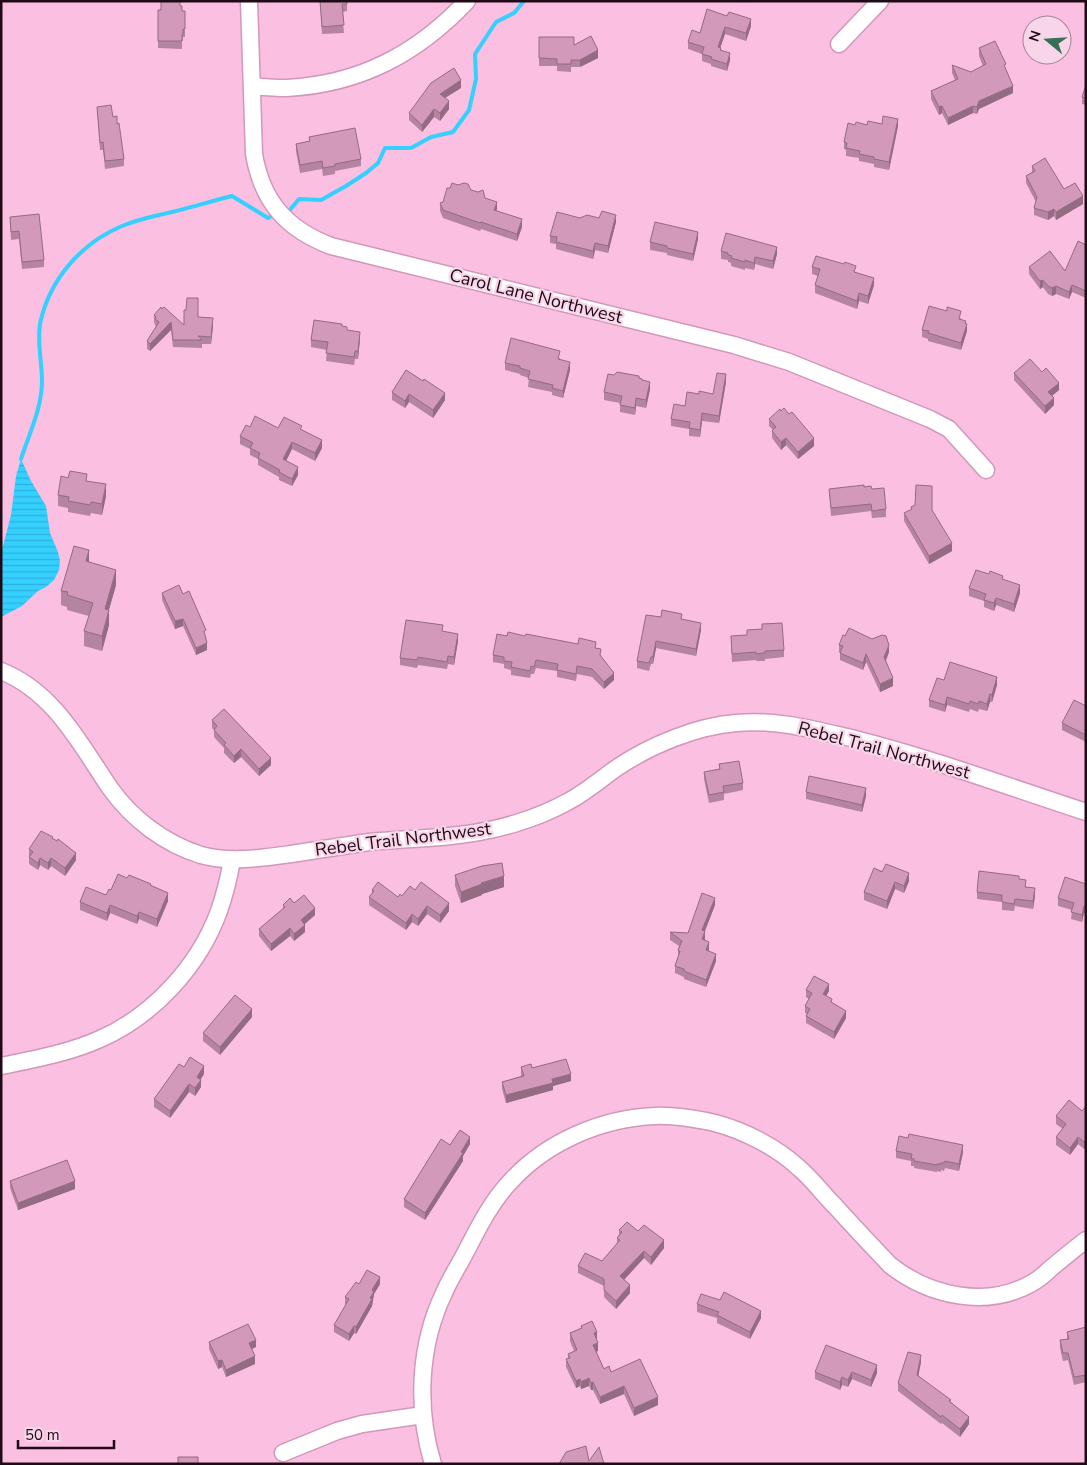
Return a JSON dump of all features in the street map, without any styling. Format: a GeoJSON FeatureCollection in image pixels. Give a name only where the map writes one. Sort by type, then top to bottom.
{"type":"FeatureCollection","features":[{"type":"Feature","properties":{"kind":"street","name":"Carol Lane Northwest"},"geometry":{"type":"LineString","coordinates":[[249,1],[256,169],[262,186],[270,200],[294,228],[313,239],[331,246],[734,345],[789,362],[930,419],[949,430],[986,470]]}},
{"type":"Feature","properties":{"kind":"street"},"geometry":{"type":"LineString","coordinates":[[252,86],[286,88],[320,84],[353,76],[376,67],[414,47],[438,29],[466,1]]}},
{"type":"Feature","properties":{"kind":"street"},"geometry":{"type":"LineString","coordinates":[[839,44],[880,1]]}},
{"type":"Feature","properties":{"kind":"street","name":"Rebel Trail Northwest"},"geometry":{"type":"LineString","coordinates":[[1,671],[27,685],[47,700],[88,754],[111,790],[136,818],[178,846],[204,856],[232,860],[372,842],[487,831],[523,821],[569,801],[621,765],[658,744],[708,728],[736,723],[786,724],[884,746],[945,764],[1086,812]]}},
{"type":"Feature","properties":{"kind":"street"},"geometry":{"type":"LineString","coordinates":[[1,1066],[63,1053],[101,1039],[129,1023],[151,1006],[172,987],[190,965],[207,938],[227,885],[232,860]]}},
{"type":"Feature","properties":{"kind":"street"},"geometry":{"type":"LineString","coordinates":[[433,1464],[423,1415],[422,1388],[426,1348],[433,1322],[444,1294],[488,1211],[510,1182],[537,1156],[565,1140],[600,1126],[619,1120],[656,1116],[679,1117],[716,1124],[761,1142],[777,1151],[799,1168],[890,1265],[915,1282],[940,1292],[972,1297],[1006,1294],[1035,1282],[1086,1240]]}},
{"type":"Feature","properties":{"kind":"street"},"geometry":{"type":"LineString","coordinates":[[283,1453],[337,1431],[362,1424],[423,1415]]}},
{"type":"Feature","properties":{"kind":"water"},"geometry":{"type":"Polygon","coordinates":[[[21,459],[31,481],[46,506],[50,533],[60,561],[59,570],[54,580],[46,587],[38,591],[22,606],[1,617],[1,549],[11,515],[16,476],[21,459]]]}},
{"type":"Feature","properties":{"kind":"building"},"geometry":{"type":"Polygon","coordinates":[[[161,1],[180,1],[182,11],[185,11],[185,29],[183,29],[182,41],[158,41],[158,10],[161,10],[161,1]]]}},
{"type":"Feature","properties":{"kind":"building"},"geometry":{"type":"Polygon","coordinates":[[[320,1],[347,1],[347,4],[342,4],[344,25],[322,27],[320,1]]]}},
{"type":"Feature","properties":{"kind":"building"},"geometry":{"type":"Polygon","coordinates":[[[707,9],[727,16],[729,12],[751,19],[746,33],[725,27],[718,47],[721,48],[720,50],[730,53],[727,64],[702,54],[704,47],[688,42],[692,30],[700,33],[707,9]]]}},
{"type":"Feature","properties":{"kind":"building"},"geometry":{"type":"Polygon","coordinates":[[[591,36],[598,50],[580,60],[571,60],[571,64],[557,64],[557,59],[539,58],[539,37],[574,37],[574,45],[591,36]]]}},
{"type":"Feature","properties":{"kind":"building"},"geometry":{"type":"Polygon","coordinates":[[[995,41],[1006,64],[1004,65],[1013,86],[979,101],[977,107],[973,106],[948,118],[942,106],[939,107],[931,91],[958,79],[952,65],[971,72],[986,64],[979,48],[995,41]]]}},
{"type":"Feature","properties":{"kind":"building"},"geometry":{"type":"Polygon","coordinates":[[[454,68],[461,80],[440,94],[449,101],[440,113],[434,109],[422,125],[409,113],[431,83],[454,68]]]}},
{"type":"Feature","properties":{"kind":"building"},"geometry":{"type":"Polygon","coordinates":[[[1086,85],[1086,98],[1082,97],[1086,85]]]}},
{"type":"Feature","properties":{"kind":"building"},"geometry":{"type":"Polygon","coordinates":[[[111,105],[113,117],[117,116],[117,124],[119,123],[124,159],[105,161],[103,142],[100,143],[97,107],[111,105]]]}},
{"type":"Feature","properties":{"kind":"building"},"geometry":{"type":"Polygon","coordinates":[[[883,116],[898,119],[889,162],[874,159],[874,157],[859,154],[860,151],[846,148],[847,143],[844,142],[848,123],[855,125],[856,122],[867,125],[868,121],[882,124],[883,116]]]}},
{"type":"Feature","properties":{"kind":"building"},"geometry":{"type":"Polygon","coordinates":[[[355,128],[361,159],[323,168],[322,161],[300,165],[296,144],[310,141],[309,137],[355,128]]]}},
{"type":"Feature","properties":{"kind":"building"},"geometry":{"type":"Polygon","coordinates":[[[1045,158],[1064,189],[1075,183],[1083,196],[1056,212],[1054,209],[1048,212],[1034,208],[1037,197],[1026,176],[1035,171],[1032,166],[1045,158]]]}},
{"type":"Feature","properties":{"kind":"building"},"geometry":{"type":"Polygon","coordinates":[[[452,183],[458,185],[468,184],[471,190],[478,192],[483,190],[485,198],[497,202],[494,210],[522,219],[517,234],[443,210],[440,203],[443,202],[447,188],[450,188],[452,183]]]}},
{"type":"Feature","properties":{"kind":"building"},"geometry":{"type":"Polygon","coordinates":[[[602,211],[616,215],[608,246],[595,243],[593,251],[556,242],[557,237],[550,236],[557,212],[580,218],[587,215],[599,218],[602,211]]]}},
{"type":"Feature","properties":{"kind":"building"},"geometry":{"type":"Polygon","coordinates":[[[39,214],[44,260],[22,262],[19,231],[11,232],[10,217],[39,214]]]}},
{"type":"Feature","properties":{"kind":"building"},"geometry":{"type":"Polygon","coordinates":[[[655,222],[698,232],[693,254],[650,242],[655,222]]]}},
{"type":"Feature","properties":{"kind":"building"},"geometry":{"type":"Polygon","coordinates":[[[726,233],[777,247],[773,261],[755,257],[754,263],[731,258],[732,256],[728,255],[728,253],[721,251],[726,233]]]}},
{"type":"Feature","properties":{"kind":"building"},"geometry":{"type":"Polygon","coordinates":[[[1078,241],[1086,245],[1086,291],[1072,285],[1069,292],[1056,286],[1052,288],[1043,280],[1040,281],[1029,267],[1050,251],[1065,271],[1078,241]]]}},
{"type":"Feature","properties":{"kind":"building"},"geometry":{"type":"Polygon","coordinates":[[[816,256],[856,266],[854,272],[874,278],[868,296],[859,293],[857,301],[815,285],[820,269],[812,267],[816,256]]]}},
{"type":"Feature","properties":{"kind":"building"},"geometry":{"type":"Polygon","coordinates":[[[187,298],[198,298],[198,317],[213,318],[211,337],[198,336],[202,340],[173,340],[171,322],[150,344],[147,341],[159,322],[155,319],[154,315],[161,307],[162,309],[164,307],[184,325],[184,310],[186,310],[187,298]]]}},
{"type":"Feature","properties":{"kind":"building"},"geometry":{"type":"Polygon","coordinates":[[[929,306],[947,311],[947,307],[961,311],[959,319],[966,321],[965,323],[967,324],[961,343],[922,330],[929,306]]]}},
{"type":"Feature","properties":{"kind":"building"},"geometry":{"type":"Polygon","coordinates":[[[314,320],[342,324],[342,326],[347,327],[347,330],[360,332],[358,351],[355,351],[354,357],[326,353],[328,342],[311,340],[314,320]]]}},
{"type":"Feature","properties":{"kind":"building"},"geometry":{"type":"Polygon","coordinates":[[[511,338],[560,351],[558,359],[570,362],[563,391],[552,388],[553,385],[528,379],[530,371],[520,368],[520,366],[505,363],[511,338]]]}},
{"type":"Feature","properties":{"kind":"building"},"geometry":{"type":"Polygon","coordinates":[[[1030,359],[1042,372],[1046,368],[1059,383],[1048,392],[1054,398],[1045,406],[1014,373],[1030,359]]]}},
{"type":"Feature","properties":{"kind":"building"},"geometry":{"type":"Polygon","coordinates":[[[406,370],[445,393],[433,410],[409,394],[405,401],[392,392],[406,370]]]}},
{"type":"Feature","properties":{"kind":"building"},"geometry":{"type":"Polygon","coordinates":[[[617,372],[639,376],[642,380],[650,382],[646,400],[636,398],[635,408],[620,405],[622,396],[604,392],[608,374],[614,375],[617,372]]]}},
{"type":"Feature","properties":{"kind":"building"},"geometry":{"type":"Polygon","coordinates":[[[717,373],[726,374],[719,416],[702,413],[700,430],[689,428],[690,422],[671,419],[674,404],[685,406],[687,392],[699,394],[699,391],[713,394],[717,373]]]}},
{"type":"Feature","properties":{"kind":"building"},"geometry":{"type":"Polygon","coordinates":[[[784,408],[789,414],[792,412],[814,438],[798,452],[786,438],[781,442],[772,431],[776,427],[769,419],[780,409],[781,411],[784,408]]]}},
{"type":"Feature","properties":{"kind":"building"},"geometry":{"type":"Polygon","coordinates":[[[255,416],[278,428],[284,417],[302,426],[300,429],[322,440],[315,453],[292,442],[283,459],[298,467],[292,479],[258,458],[260,453],[250,448],[253,443],[240,436],[246,425],[250,427],[255,416]]]}},
{"type":"Feature","properties":{"kind":"building"},"geometry":{"type":"Polygon","coordinates":[[[70,471],[87,474],[86,481],[106,484],[102,504],[91,502],[90,505],[68,501],[69,497],[58,495],[61,476],[68,478],[70,471]]]}},
{"type":"Feature","properties":{"kind":"building"},"geometry":{"type":"Polygon","coordinates":[[[864,485],[864,487],[871,486],[872,489],[884,488],[886,509],[872,511],[871,504],[831,508],[829,489],[864,485]]]}},
{"type":"Feature","properties":{"kind":"building"},"geometry":{"type":"Polygon","coordinates":[[[916,485],[932,486],[932,510],[952,543],[929,556],[904,513],[915,505],[916,485]]]}},
{"type":"Feature","properties":{"kind":"building"},"geometry":{"type":"Polygon","coordinates":[[[74,546],[89,550],[86,561],[116,570],[105,609],[109,610],[102,636],[84,631],[93,603],[67,595],[68,592],[61,591],[74,546]]]}},
{"type":"Feature","properties":{"kind":"building"},"geometry":{"type":"Polygon","coordinates":[[[976,570],[989,574],[990,571],[1003,576],[1002,579],[1020,585],[1014,604],[996,598],[994,603],[984,600],[986,594],[969,588],[976,570]]]}},
{"type":"Feature","properties":{"kind":"building"},"geometry":{"type":"Polygon","coordinates":[[[179,585],[183,594],[189,591],[206,630],[204,631],[207,643],[196,648],[183,619],[175,621],[162,593],[179,585]]]}},
{"type":"Feature","properties":{"kind":"building"},"geometry":{"type":"Polygon","coordinates":[[[662,610],[682,614],[681,619],[701,623],[696,649],[656,641],[653,657],[651,657],[649,663],[637,661],[646,615],[661,617],[662,610]]]}},
{"type":"Feature","properties":{"kind":"building"},"geometry":{"type":"Polygon","coordinates":[[[406,620],[443,625],[442,631],[458,634],[454,657],[448,656],[447,662],[418,657],[417,660],[400,658],[406,620]]]}},
{"type":"Feature","properties":{"kind":"building"},"geometry":{"type":"Polygon","coordinates":[[[782,623],[784,650],[765,651],[765,653],[756,654],[756,652],[732,654],[731,636],[747,635],[747,630],[762,629],[762,624],[782,623]]]}},
{"type":"Feature","properties":{"kind":"building"},"geometry":{"type":"Polygon","coordinates":[[[849,628],[872,639],[882,635],[886,636],[889,645],[884,657],[893,678],[880,684],[866,654],[863,663],[840,653],[843,646],[839,645],[843,635],[845,636],[849,628]]]}},
{"type":"Feature","properties":{"kind":"building"},"geometry":{"type":"Polygon","coordinates":[[[508,632],[578,644],[579,638],[596,642],[595,648],[601,649],[600,655],[614,673],[604,682],[592,669],[577,666],[576,674],[557,670],[558,664],[536,660],[534,667],[531,666],[530,671],[511,667],[512,662],[504,661],[504,657],[493,655],[497,634],[507,636],[508,632]]]}},
{"type":"Feature","properties":{"kind":"building"},"geometry":{"type":"Polygon","coordinates":[[[950,662],[997,677],[992,695],[990,694],[987,704],[979,701],[978,704],[970,701],[969,704],[947,697],[945,705],[929,700],[937,678],[944,680],[950,662]]]}},
{"type":"Feature","properties":{"kind":"building"},"geometry":{"type":"Polygon","coordinates":[[[1074,700],[1086,706],[1086,735],[1062,723],[1074,700]]]}},
{"type":"Feature","properties":{"kind":"building"},"geometry":{"type":"Polygon","coordinates":[[[224,709],[271,758],[259,769],[241,749],[234,756],[224,745],[226,743],[214,730],[217,726],[212,720],[224,709]]]}},
{"type":"Feature","properties":{"kind":"building"},"geometry":{"type":"Polygon","coordinates":[[[739,761],[743,783],[723,786],[724,792],[709,795],[704,772],[720,769],[719,764],[739,761]]]}},
{"type":"Feature","properties":{"kind":"building"},"geometry":{"type":"Polygon","coordinates":[[[809,776],[866,788],[862,805],[806,792],[809,776]]]}},
{"type":"Feature","properties":{"kind":"building"},"geometry":{"type":"Polygon","coordinates":[[[41,831],[57,841],[58,839],[76,853],[65,868],[51,858],[48,863],[40,858],[38,863],[29,857],[33,852],[29,849],[41,831]]]}},
{"type":"Feature","properties":{"kind":"building"},"geometry":{"type":"Polygon","coordinates":[[[502,863],[504,876],[461,892],[455,875],[482,866],[502,863]]]}},
{"type":"Feature","properties":{"kind":"building"},"geometry":{"type":"Polygon","coordinates":[[[886,864],[909,873],[904,886],[895,882],[887,901],[864,892],[874,868],[882,872],[886,864]]]}},
{"type":"Feature","properties":{"kind":"building"},"geometry":{"type":"Polygon","coordinates":[[[979,871],[1019,876],[1019,879],[1026,880],[1025,887],[1035,888],[1033,901],[1015,899],[1014,904],[1002,902],[1002,895],[977,892],[979,871]]]}},
{"type":"Feature","properties":{"kind":"building"},"geometry":{"type":"Polygon","coordinates":[[[118,874],[127,878],[129,875],[168,893],[157,919],[139,912],[137,916],[110,905],[107,913],[80,902],[86,887],[106,895],[109,889],[111,890],[118,874]]]}},
{"type":"Feature","properties":{"kind":"building"},"geometry":{"type":"Polygon","coordinates":[[[1065,877],[1086,884],[1086,906],[1084,906],[1082,915],[1071,912],[1074,903],[1058,898],[1065,877]]]}},
{"type":"Feature","properties":{"kind":"building"},"geometry":{"type":"Polygon","coordinates":[[[378,882],[398,897],[400,894],[402,896],[410,886],[415,890],[421,882],[449,903],[440,915],[427,906],[418,919],[412,914],[406,923],[369,897],[378,882]]]}},
{"type":"Feature","properties":{"kind":"building"},"geometry":{"type":"Polygon","coordinates":[[[702,893],[715,898],[702,930],[705,931],[702,939],[709,942],[706,950],[716,954],[706,980],[675,966],[682,941],[670,932],[688,933],[702,893]]]}},
{"type":"Feature","properties":{"kind":"building"},"geometry":{"type":"Polygon","coordinates":[[[304,895],[315,908],[301,920],[305,925],[294,934],[290,928],[271,944],[259,929],[285,907],[283,905],[290,898],[294,903],[304,895]]]}},
{"type":"Feature","properties":{"kind":"building"},"geometry":{"type":"Polygon","coordinates":[[[814,976],[829,984],[823,994],[832,999],[831,1002],[846,1011],[834,1032],[806,1016],[810,1009],[805,1006],[812,993],[806,990],[814,976]]]}},
{"type":"Feature","properties":{"kind":"building"},"geometry":{"type":"Polygon","coordinates":[[[235,995],[252,1009],[220,1047],[203,1033],[235,995]]]}},
{"type":"Feature","properties":{"kind":"building"},"geometry":{"type":"Polygon","coordinates":[[[190,1057],[204,1066],[197,1077],[201,1080],[195,1088],[189,1084],[170,1111],[154,1099],[179,1064],[184,1067],[190,1057]]]}},
{"type":"Feature","properties":{"kind":"building"},"geometry":{"type":"Polygon","coordinates":[[[566,1059],[571,1074],[552,1079],[553,1083],[506,1095],[502,1082],[524,1076],[521,1067],[531,1064],[532,1068],[566,1059]]]}},
{"type":"Feature","properties":{"kind":"building"},"geometry":{"type":"Polygon","coordinates":[[[1069,1100],[1082,1111],[1086,1106],[1086,1140],[1084,1142],[1078,1137],[1070,1148],[1056,1137],[1066,1124],[1056,1116],[1069,1100]]]}},
{"type":"Feature","properties":{"kind":"building"},"geometry":{"type":"Polygon","coordinates":[[[460,1130],[470,1137],[461,1152],[463,1153],[425,1213],[404,1199],[441,1139],[450,1145],[460,1130]]]}},
{"type":"Feature","properties":{"kind":"building"},"geometry":{"type":"Polygon","coordinates":[[[909,1134],[963,1145],[959,1164],[945,1161],[937,1165],[914,1161],[911,1158],[912,1154],[896,1151],[899,1136],[908,1138],[909,1134]]]}},
{"type":"Feature","properties":{"kind":"building"},"geometry":{"type":"Polygon","coordinates":[[[67,1160],[75,1181],[18,1203],[10,1181],[67,1160]]]}},
{"type":"Feature","properties":{"kind":"building"},"geometry":{"type":"Polygon","coordinates":[[[627,1222],[638,1231],[644,1225],[664,1240],[651,1257],[644,1251],[620,1276],[630,1285],[616,1301],[604,1290],[604,1279],[578,1266],[585,1253],[602,1261],[620,1240],[617,1238],[622,1232],[619,1230],[627,1222]]]}},
{"type":"Feature","properties":{"kind":"building"},"geometry":{"type":"Polygon","coordinates":[[[367,1270],[380,1277],[372,1290],[374,1292],[370,1298],[372,1299],[356,1327],[354,1326],[349,1334],[334,1325],[349,1299],[345,1297],[356,1282],[359,1284],[367,1270]]]}},
{"type":"Feature","properties":{"kind":"building"},"geometry":{"type":"Polygon","coordinates":[[[724,1292],[761,1311],[750,1332],[717,1315],[719,1312],[697,1304],[701,1294],[720,1300],[724,1292]]]}},
{"type":"Feature","properties":{"kind":"building"},"geometry":{"type":"Polygon","coordinates":[[[592,1321],[597,1332],[594,1333],[598,1343],[593,1345],[604,1369],[609,1366],[611,1372],[640,1359],[658,1397],[634,1408],[624,1386],[600,1397],[589,1378],[581,1382],[580,1379],[576,1381],[566,1359],[570,1358],[568,1354],[577,1350],[570,1333],[592,1321]]]}},
{"type":"Feature","properties":{"kind":"building"},"geometry":{"type":"Polygon","coordinates":[[[248,1324],[256,1340],[249,1343],[255,1356],[226,1370],[222,1360],[218,1361],[209,1342],[248,1324]]]}},
{"type":"Feature","properties":{"kind":"building"},"geometry":{"type":"Polygon","coordinates":[[[1086,1327],[1086,1375],[1074,1377],[1068,1353],[1063,1353],[1060,1340],[1069,1339],[1067,1332],[1086,1327]]]}},
{"type":"Feature","properties":{"kind":"building"},"geometry":{"type":"Polygon","coordinates":[[[826,1345],[877,1365],[871,1380],[852,1372],[848,1380],[842,1377],[840,1382],[815,1372],[826,1345]]]}},
{"type":"Feature","properties":{"kind":"building"},"geometry":{"type":"Polygon","coordinates":[[[908,1352],[921,1355],[917,1375],[951,1400],[949,1401],[969,1417],[960,1429],[942,1415],[941,1417],[898,1383],[908,1352]]]}},
{"type":"Feature","properties":{"kind":"building"},"geometry":{"type":"Polygon","coordinates":[[[586,1446],[589,1461],[599,1447],[604,1464],[559,1464],[566,1452],[586,1446]]]}},
{"type":"Feature","properties":{"kind":"building"},"geometry":{"type":"Polygon","coordinates":[[[178,1457],[198,1457],[198,1464],[178,1464],[178,1457]]]}},
{"type":"Feature","properties":{"kind":"waterway"},"geometry":{"type":"LineString","coordinates":[[289,211],[299,199],[321,200],[366,173],[378,163],[385,148],[411,148],[431,137],[453,132],[469,110],[476,79],[475,54],[496,22],[514,13],[524,1]]}},
{"type":"Feature","properties":{"kind":"waterway"},"geometry":{"type":"LineString","coordinates":[[21,459],[40,401],[42,374],[39,331],[44,308],[59,278],[80,253],[107,233],[127,224],[232,196],[268,218],[270,217]]}}]}
